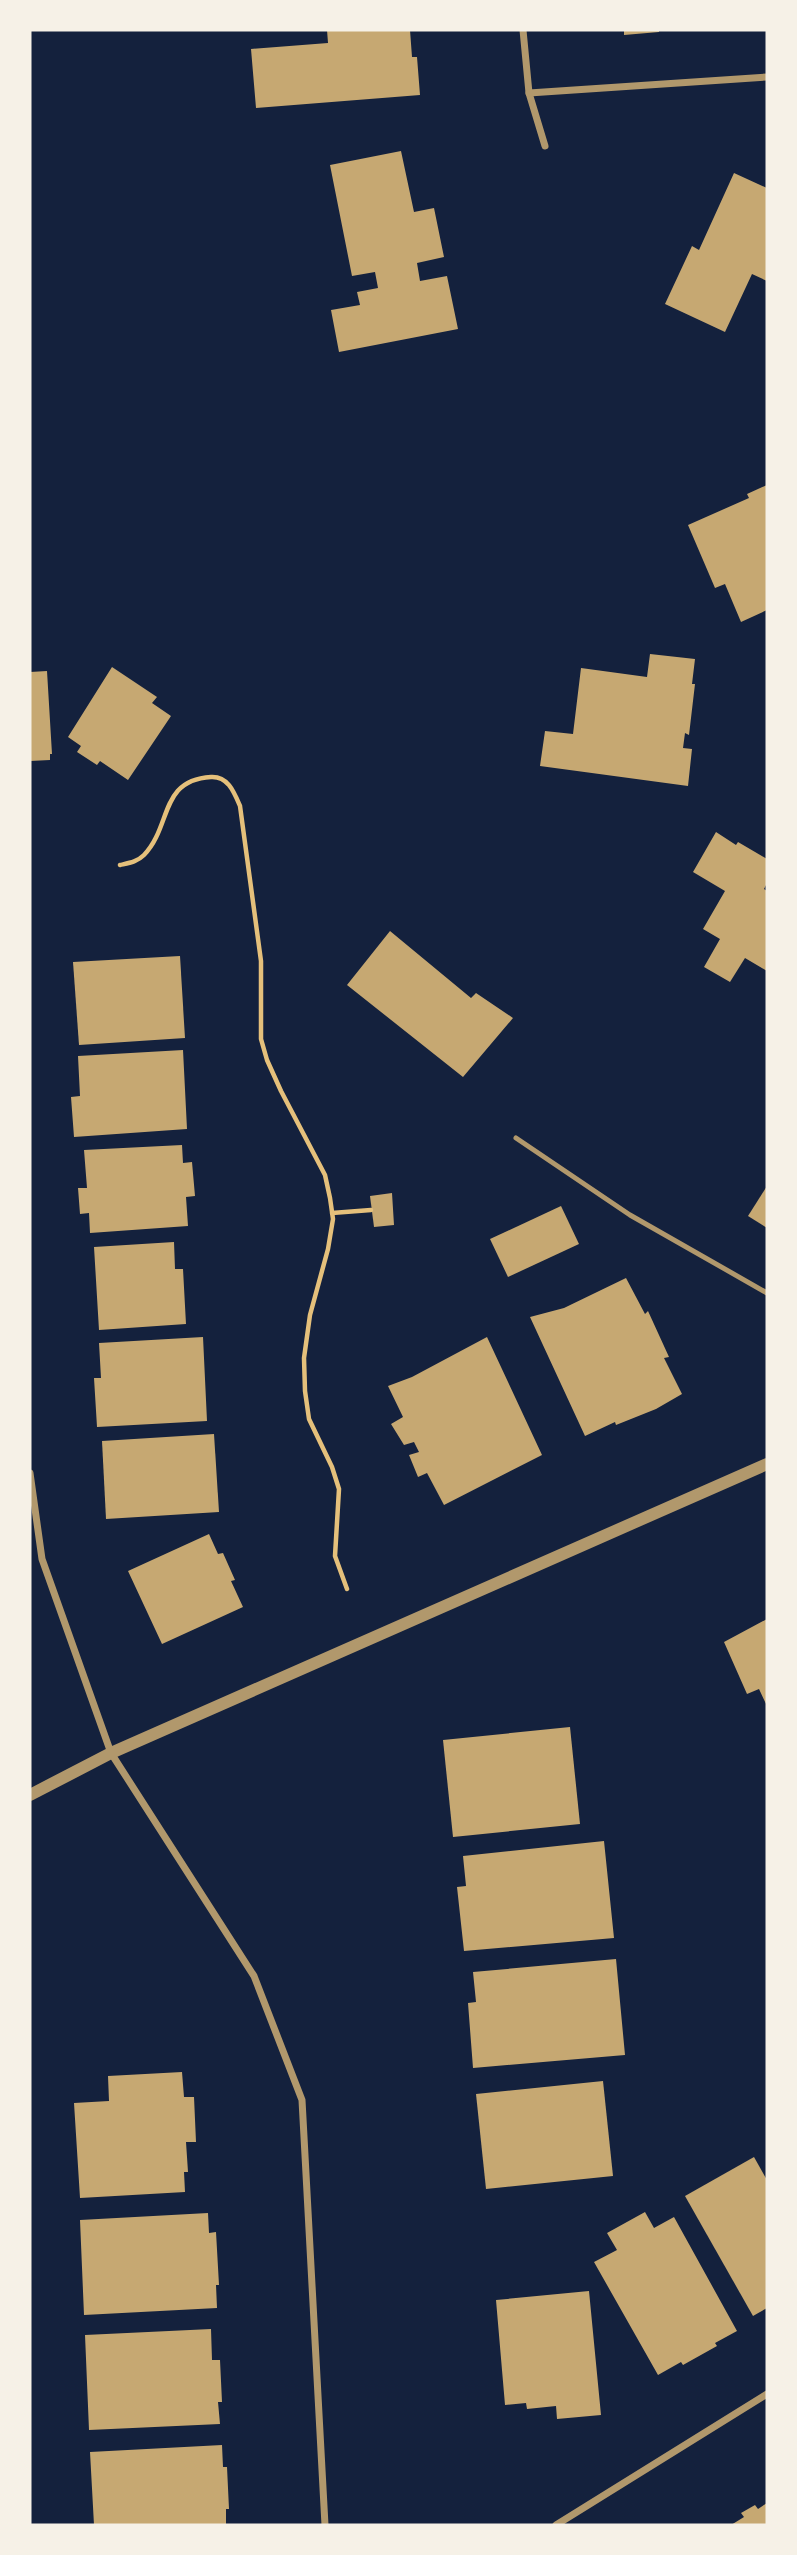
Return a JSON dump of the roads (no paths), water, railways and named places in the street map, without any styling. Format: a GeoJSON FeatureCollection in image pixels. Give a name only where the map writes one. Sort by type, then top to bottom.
{"type":"FeatureCollection","features":[{"type":"Feature","properties":{"kind":"street"},"geometry":{"type":"LineString","coordinates":[[523,30],[529,93],[545,146]]}},
{"type":"Feature","properties":{"kind":"street"},"geometry":{"type":"LineString","coordinates":[[529,93],[767,77]]}},
{"type":"Feature","properties":{"kind":"street"},"geometry":{"type":"LineString","coordinates":[[30,1795],[110,1753],[767,1464]]}},
{"type":"Feature","properties":{"kind":"street"},"geometry":{"type":"LineString","coordinates":[[30,1473],[42,1559],[110,1753],[254,1976],[302,2100],[325,2525]]}},
{"type":"Feature","properties":{"kind":"street"},"geometry":{"type":"LineString","coordinates":[[556,2525],[767,2394]]}},
{"type":"Feature","properties":{"kind":"lane"},"geometry":{"type":"LineString","coordinates":[[516,1138],[630,1215],[767,1293]]}}]}
